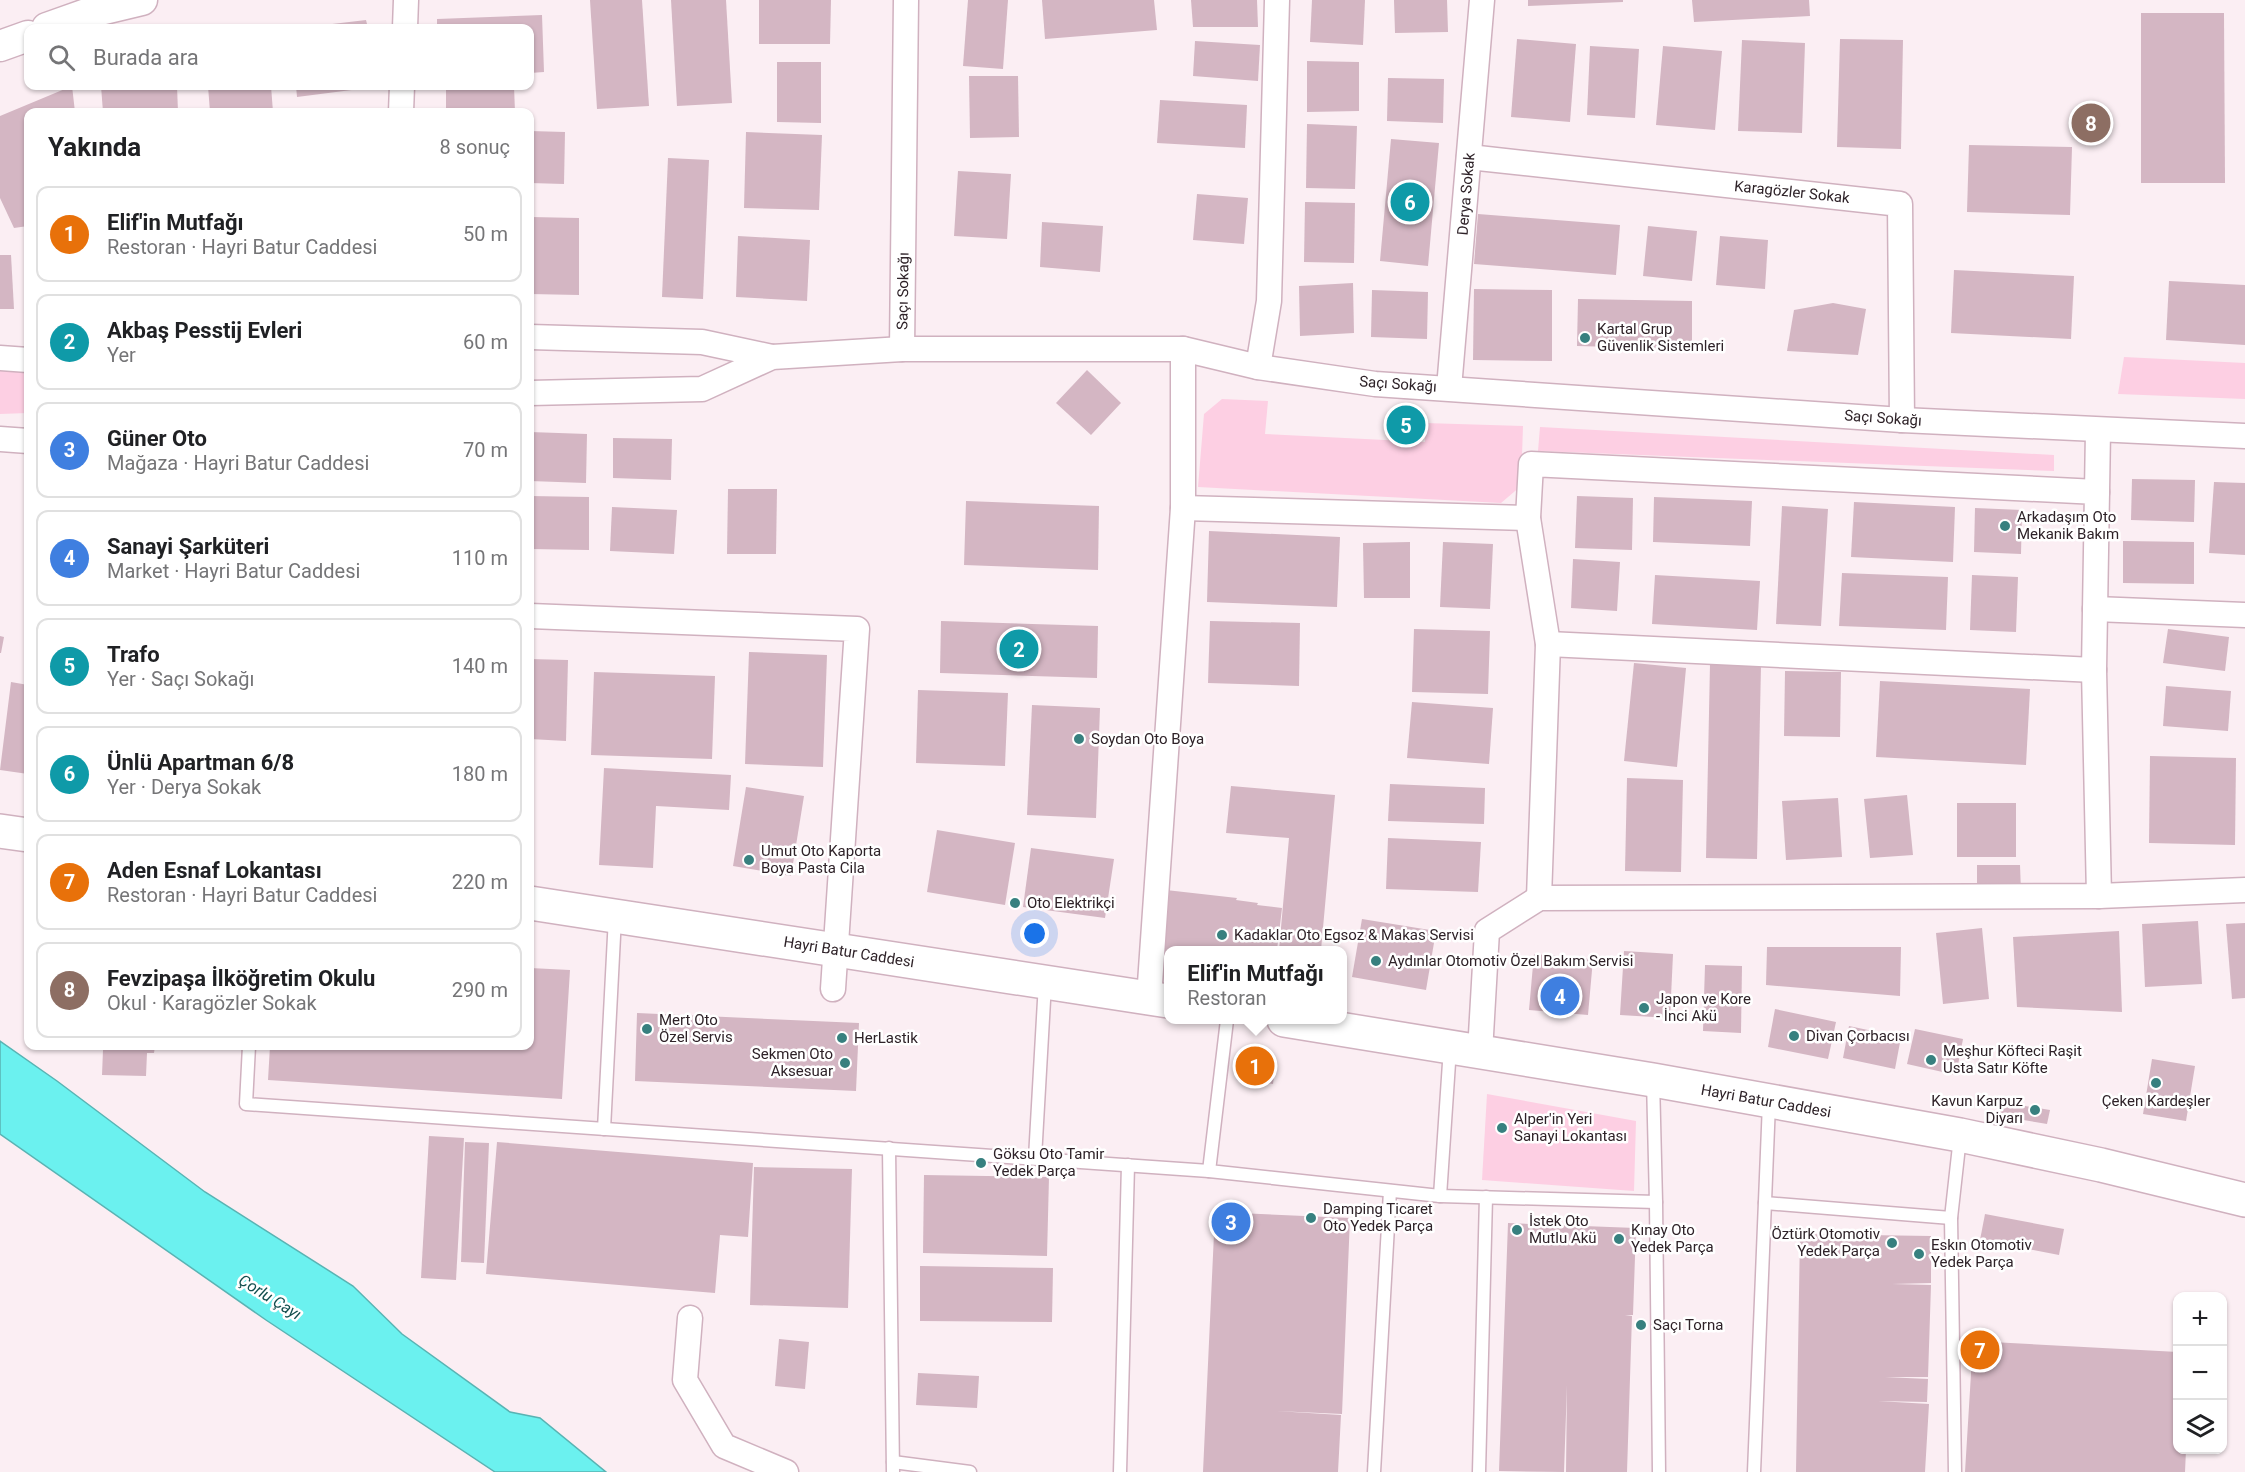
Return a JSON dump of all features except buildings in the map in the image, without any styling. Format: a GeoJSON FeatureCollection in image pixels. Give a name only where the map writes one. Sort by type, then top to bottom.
{"type":"FeatureCollection","features":[{"type":"Feature","properties":{"kind":"main road"},"geometry":{"type":"LineString","coordinates":[[0,831],[24,834]]}},
{"type":"Feature","properties":{"kind":"main road","name":"Hayri Batur Caddesi"},"geometry":{"type":"LineString","coordinates":[[534,904],[1158,1000]]}},
{"type":"Feature","properties":{"kind":"main road","name":"Hayri Batur Caddesi"},"geometry":{"type":"LineString","coordinates":[[1309,1024],[1653,1080],[1960,1135],[2101,1165],[2245,1200]]}},
{"type":"Feature","properties":{"kind":"street"},"geometry":{"type":"LineString","coordinates":[[55,24],[90,6],[142,0]]}},
{"type":"Feature","properties":{"kind":"street"},"geometry":{"type":"LineString","coordinates":[[405,24],[406,0]]}},
{"type":"Feature","properties":{"kind":"street","name":"Saçı Sokağı"},"geometry":{"type":"LineString","coordinates":[[906,0],[902,349],[1183,349],[1258,367],[1374,384],[1902,420],[2245,436]]}},
{"type":"Feature","properties":{"kind":"street"},"geometry":{"type":"LineString","coordinates":[[1258,367],[1269,301],[1277,0]]}},
{"type":"Feature","properties":{"kind":"street","name":"Derya Sokak"},"geometry":{"type":"LineString","coordinates":[[1449,388],[1482,0]]}},
{"type":"Feature","properties":{"kind":"street"},"geometry":{"type":"LineString","coordinates":[[0,46],[24,37]]}},
{"type":"Feature","properties":{"kind":"street"},"geometry":{"type":"LineString","coordinates":[[401,108],[402,90]]}},
{"type":"Feature","properties":{"kind":"street","name":"Karagözler Sokak"},"geometry":{"type":"LineString","coordinates":[[1469,157],[1900,204],[1902,420]]}},
{"type":"Feature","properties":{"kind":"street"},"geometry":{"type":"LineString","coordinates":[[534,337],[702,342],[772,357],[902,349]]}},
{"type":"Feature","properties":{"kind":"street"},"geometry":{"type":"LineString","coordinates":[[1158,1000],[1183,508],[1183,349]]}},
{"type":"Feature","properties":{"kind":"street"},"geometry":{"type":"LineString","coordinates":[[534,393],[702,389],[772,357]]}},
{"type":"Feature","properties":{"kind":"street"},"geometry":{"type":"LineString","coordinates":[[0,358],[24,360]]}},
{"type":"Feature","properties":{"kind":"street"},"geometry":{"type":"LineString","coordinates":[[2098,430],[2094,670],[2099,896]]}},
{"type":"Feature","properties":{"kind":"street"},"geometry":{"type":"LineString","coordinates":[[0,439],[24,441]]}},
{"type":"Feature","properties":{"kind":"street"},"geometry":{"type":"LineString","coordinates":[[1539,898],[1548,644],[1528,518],[1532,464],[2097,492]]}},
{"type":"Feature","properties":{"kind":"street"},"geometry":{"type":"LineString","coordinates":[[1183,508],[1528,518]]}},
{"type":"Feature","properties":{"kind":"street"},"geometry":{"type":"LineString","coordinates":[[2095,609],[2245,615]]}},
{"type":"Feature","properties":{"kind":"street"},"geometry":{"type":"LineString","coordinates":[[534,616],[857,629],[832,989]]}},
{"type":"Feature","properties":{"kind":"street"},"geometry":{"type":"LineString","coordinates":[[1548,644],[2094,670]]}},
{"type":"Feature","properties":{"kind":"street"},"geometry":{"type":"LineString","coordinates":[[1465,1049],[1487,931],[1539,898],[2099,896],[2245,890]]}},
{"type":"Feature","properties":{"kind":"street"},"geometry":{"type":"LineString","coordinates":[[690,1318],[685,1380],[724,1446],[786,1472]]}},
{"type":"Feature","properties":{"kind":"lane"},"geometry":{"type":"LineString","coordinates":[[604,1129],[615,916]]}},
{"type":"Feature","properties":{"kind":"lane"},"geometry":{"type":"LineString","coordinates":[[1035,1158],[1045,982]]}},
{"type":"Feature","properties":{"kind":"lane"},"geometry":{"type":"LineString","coordinates":[[1209,1171],[1227,1024]]}},
{"type":"Feature","properties":{"kind":"lane"},"geometry":{"type":"LineString","coordinates":[[1440,1196],[1465,1049]]}},
{"type":"Feature","properties":{"kind":"lane"},"geometry":{"type":"LineString","coordinates":[[249,1050],[246,1104],[1209,1171],[1440,1196],[1656,1202]]}},
{"type":"Feature","properties":{"kind":"lane"},"geometry":{"type":"LineString","coordinates":[[1653,1080],[1659,1472]]}},
{"type":"Feature","properties":{"kind":"lane"},"geometry":{"type":"LineString","coordinates":[[1754,1472],[1769,1102]]}},
{"type":"Feature","properties":{"kind":"lane"},"geometry":{"type":"LineString","coordinates":[[1955,1472],[1951,1218],[1960,1135]]}},
{"type":"Feature","properties":{"kind":"lane"},"geometry":{"type":"LineString","coordinates":[[889,1148],[893,1467],[970,1472]]}},
{"type":"Feature","properties":{"kind":"lane"},"geometry":{"type":"LineString","coordinates":[[1120,1472],[1128,1165]]}},
{"type":"Feature","properties":{"kind":"lane"},"geometry":{"type":"LineString","coordinates":[[1374,1472],[1390,1191]]}},
{"type":"Feature","properties":{"kind":"lane"},"geometry":{"type":"LineString","coordinates":[[1479,1472],[1486,1197]]}},
{"type":"Feature","properties":{"kind":"lane"},"geometry":{"type":"LineString","coordinates":[[1765,1203],[1951,1218]]}},
{"type":"Feature","properties":{"kind":"shaded area"},"geometry":{"type":"Polygon","coordinates":[[[2124,357],[2245,363],[2245,399],[2118,394],[2124,357]]]}},
{"type":"Feature","properties":{"kind":"shaded area"},"geometry":{"type":"Polygon","coordinates":[[[0,365],[24,365],[24,413],[0,414],[0,365]]]}},
{"type":"Feature","properties":{"kind":"shaded area"},"geometry":{"type":"Polygon","coordinates":[[[1222,399],[1268,401],[1265,434],[1425,442],[1425,423],[1523,426],[1521,486],[1501,503],[1198,487],[1204,414],[1222,399]]]}},
{"type":"Feature","properties":{"kind":"shaded area"},"geometry":{"type":"Polygon","coordinates":[[[1540,427],[2054,455],[2054,471],[1538,451],[1540,427]]]}},
{"type":"Feature","properties":{"kind":"shaded area"},"geometry":{"type":"Polygon","coordinates":[[[1487,1094],[1636,1121],[1634,1191],[1482,1180],[1487,1094]]]}},
{"type":"Feature","properties":{"kind":"water","name":"Çorlu Çayı"},"geometry":{"type":"Polygon","coordinates":[[[0,1041],[205,1192],[353,1286],[402,1334],[510,1412],[540,1418],[606,1472],[495,1472],[266,1320],[0,1134],[0,1041]]]}},
{"type":"Feature","properties":{"kind":"place","name":"Fevzipaşa İlköğretim Okulu"},"geometry":{"type":"Point","coordinates":[2091,123]}},
{"type":"Feature","properties":{"kind":"place","name":"Ünlü Apartman 6/8"},"geometry":{"type":"Point","coordinates":[1410,202]}},
{"type":"Feature","properties":{"kind":"place","name":"Kartal Grup Güvenlik Sistemleri"},"geometry":{"type":"Point","coordinates":[1585,338]}},
{"type":"Feature","properties":{"kind":"place","name":"Trafo"},"geometry":{"type":"Point","coordinates":[1406,425]}},
{"type":"Feature","properties":{"kind":"place","name":"Arkadaşım Oto Mekanik Bakım"},"geometry":{"type":"Point","coordinates":[2005,526]}},
{"type":"Feature","properties":{"kind":"place","name":"Akbaş Pesstij Evleri"},"geometry":{"type":"Point","coordinates":[1019,649]}},
{"type":"Feature","properties":{"kind":"place","name":"Soydan Oto Boya"},"geometry":{"type":"Point","coordinates":[1079,739]}},
{"type":"Feature","properties":{"kind":"place","name":"Umut Oto Kaporta Boya Pasta Cila"},"geometry":{"type":"Point","coordinates":[749,860]}},
{"type":"Feature","properties":{"kind":"place","name":"Oto Elektrikçi"},"geometry":{"type":"Point","coordinates":[1015,903]}},
{"type":"Feature","properties":{"kind":"place","name":"Kadaklar Oto Egsoz & Makas Servisi"},"geometry":{"type":"Point","coordinates":[1222,935]}},
{"type":"Feature","properties":{"kind":"place","name":"Aydınlar Otomotiv Özel Bakım Servisi"},"geometry":{"type":"Point","coordinates":[1376,961]}},
{"type":"Feature","properties":{"kind":"place","name":"Sanayi Şarküteri"},"geometry":{"type":"Point","coordinates":[1560,996]}},
{"type":"Feature","properties":{"kind":"place","name":"Japon ve Kore - İnci Akü"},"geometry":{"type":"Point","coordinates":[1644,1008]}},
{"type":"Feature","properties":{"kind":"place","name":"Mert Oto Özel Servis"},"geometry":{"type":"Point","coordinates":[647,1029]}},
{"type":"Feature","properties":{"kind":"place","name":"Divan Çorbacısı"},"geometry":{"type":"Point","coordinates":[1794,1036]}},
{"type":"Feature","properties":{"kind":"place","name":"HerLastik"},"geometry":{"type":"Point","coordinates":[842,1038]}},
{"type":"Feature","properties":{"kind":"place","name":"Meşhur Köfteci Raşit Usta Satır Köfte"},"geometry":{"type":"Point","coordinates":[1931,1060]}},
{"type":"Feature","properties":{"kind":"place","name":"Sekmen Oto Aksesuar"},"geometry":{"type":"Point","coordinates":[845,1063]}},
{"type":"Feature","properties":{"kind":"place","name":"Elif'in Mutfağı"},"geometry":{"type":"Point","coordinates":[1255,1066]}},
{"type":"Feature","properties":{"kind":"place","name":"Çeken Kardeşler"},"geometry":{"type":"Point","coordinates":[2156,1083]}},
{"type":"Feature","properties":{"kind":"place","name":"Kavun Karpuz Diyarı"},"geometry":{"type":"Point","coordinates":[2035,1110]}},
{"type":"Feature","properties":{"kind":"place","name":"Alper'in Yeri Sanayi Lokantası"},"geometry":{"type":"Point","coordinates":[1502,1128]}},
{"type":"Feature","properties":{"kind":"place","name":"Göksu Oto Tamir Yedek Parça"},"geometry":{"type":"Point","coordinates":[981,1163]}},
{"type":"Feature","properties":{"kind":"place","name":"Damping Ticaret Oto Yedek Parça"},"geometry":{"type":"Point","coordinates":[1311,1218]}},
{"type":"Feature","properties":{"kind":"place","name":"Güner Oto"},"geometry":{"type":"Point","coordinates":[1231,1222]}},
{"type":"Feature","properties":{"kind":"place","name":"İstek Oto Mutlu Akü"},"geometry":{"type":"Point","coordinates":[1517,1230]}},
{"type":"Feature","properties":{"kind":"place","name":"Kınay Oto Yedek Parça"},"geometry":{"type":"Point","coordinates":[1619,1239]}},
{"type":"Feature","properties":{"kind":"place","name":"Öztürk Otomotiv Yedek Parça"},"geometry":{"type":"Point","coordinates":[1892,1243]}},
{"type":"Feature","properties":{"kind":"place","name":"Eskın Otomotiv Yedek Parça"},"geometry":{"type":"Point","coordinates":[1919,1254]}},
{"type":"Feature","properties":{"kind":"place","name":"Saçı Torna"},"geometry":{"type":"Point","coordinates":[1641,1325]}},
{"type":"Feature","properties":{"kind":"place","name":"Aden Esnaf Lokantası"},"geometry":{"type":"Point","coordinates":[1980,1350]}}]}
